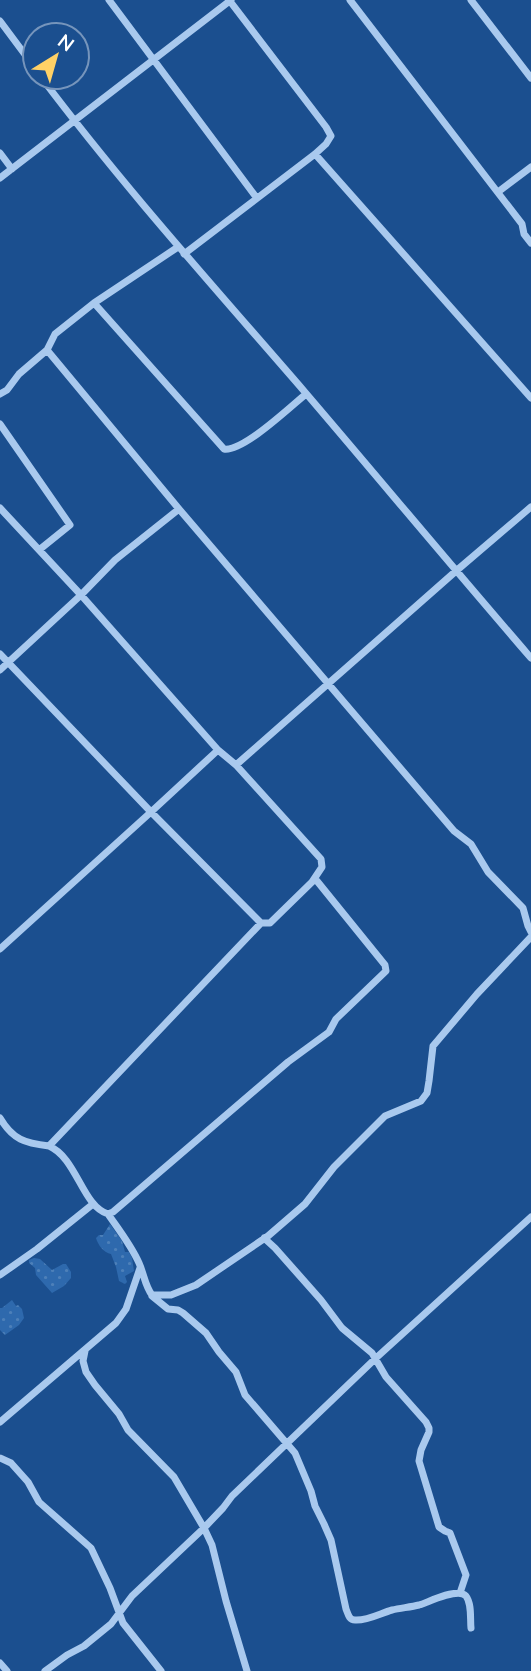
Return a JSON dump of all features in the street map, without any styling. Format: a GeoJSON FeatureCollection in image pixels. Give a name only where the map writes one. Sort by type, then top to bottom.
{"type":"FeatureCollection","features":[{"type":"Feature","properties":{"kind":"street"},"geometry":{"type":"LineString","coordinates":[[109,0],[256,197]]}},
{"type":"Feature","properties":{"kind":"street"},"geometry":{"type":"LineString","coordinates":[[0,178],[230,0],[331,136],[315,154],[184,254]]}},
{"type":"Feature","properties":{"kind":"street"},"geometry":{"type":"LineString","coordinates":[[350,0],[522,224],[524,234],[531,243]]}},
{"type":"Feature","properties":{"kind":"street"},"geometry":{"type":"LineString","coordinates":[[471,0],[531,78]]}},
{"type":"Feature","properties":{"kind":"street"},"geometry":{"type":"LineString","coordinates":[[0,21],[21,49]]}},
{"type":"Feature","properties":{"kind":"street"},"geometry":{"type":"LineString","coordinates":[[52,91],[178,247],[531,658]]}},
{"type":"Feature","properties":{"kind":"street"},"geometry":{"type":"LineString","coordinates":[[0,153],[12,169]]}},
{"type":"Feature","properties":{"kind":"street"},"geometry":{"type":"LineString","coordinates":[[315,154],[531,398]]}},
{"type":"Feature","properties":{"kind":"street"},"geometry":{"type":"LineString","coordinates":[[498,192],[531,167]]}},
{"type":"Feature","properties":{"kind":"street"},"geometry":{"type":"LineString","coordinates":[[0,394],[47,350],[55,334],[94,303],[178,247]]}},
{"type":"Feature","properties":{"kind":"street"},"geometry":{"type":"LineString","coordinates":[[94,303],[224,449],[242,445],[306,394]]}},
{"type":"Feature","properties":{"kind":"street"},"geometry":{"type":"LineString","coordinates":[[47,350],[178,509],[454,831],[471,844],[488,872],[523,908],[531,932]]}},
{"type":"Feature","properties":{"kind":"street"},"geometry":{"type":"LineString","coordinates":[[0,424],[70,525],[39,550]]}},
{"type":"Feature","properties":{"kind":"street"},"geometry":{"type":"LineString","coordinates":[[236,765],[531,507]]}},
{"type":"Feature","properties":{"kind":"street"},"geometry":{"type":"LineString","coordinates":[[0,508],[218,750],[236,765],[321,859],[322,867],[312,882],[270,923],[261,923],[0,654]]}},
{"type":"Feature","properties":{"kind":"street"},"geometry":{"type":"LineString","coordinates":[[0,670],[115,561],[178,509]]}},
{"type":"Feature","properties":{"kind":"street"},"geometry":{"type":"LineString","coordinates":[[0,949],[218,750]]}},
{"type":"Feature","properties":{"kind":"street"},"geometry":{"type":"LineString","coordinates":[[107,1214],[120,1207],[288,1062],[329,1032],[336,1019],[386,971],[317,881]]}},
{"type":"Feature","properties":{"kind":"street"},"geometry":{"type":"LineString","coordinates":[[49,1146],[261,923]]}},
{"type":"Feature","properties":{"kind":"street"},"geometry":{"type":"LineString","coordinates":[[152,1295],[171,1295],[196,1285],[264,1238],[305,1204],[334,1167],[385,1116],[421,1101],[427,1093],[433,1046],[531,937]]}},
{"type":"Feature","properties":{"kind":"street"},"geometry":{"type":"LineString","coordinates":[[0,1118],[7,1131],[26,1143],[55,1149],[77,1174],[93,1205],[107,1214],[127,1241],[152,1295],[168,1309],[183,1313],[206,1333],[236,1371],[246,1395],[295,1453],[331,1541],[346,1609],[351,1619],[363,1619],[460,1593],[466,1597],[470,1609],[471,1628]]}},
{"type":"Feature","properties":{"kind":"street"},"geometry":{"type":"LineString","coordinates":[[0,1275],[93,1205]]}},
{"type":"Feature","properties":{"kind":"street"},"geometry":{"type":"LineString","coordinates":[[45,1671],[84,1646],[111,1623],[132,1596],[204,1528],[232,1496],[376,1358],[531,1217]]}},
{"type":"Feature","properties":{"kind":"street"},"geometry":{"type":"LineString","coordinates":[[264,1238],[321,1300],[342,1328],[376,1358],[386,1377],[429,1428],[419,1461],[439,1527],[450,1532],[463,1565],[466,1575],[460,1593]]}},
{"type":"Feature","properties":{"kind":"street"},"geometry":{"type":"LineString","coordinates":[[0,1422],[116,1323],[125,1309],[141,1268]]}},
{"type":"Feature","properties":{"kind":"street"},"geometry":{"type":"LineString","coordinates":[[85,1351],[83,1361],[95,1385],[128,1430],[174,1477],[204,1528],[212,1545],[247,1671]]}},
{"type":"Feature","properties":{"kind":"street"},"geometry":{"type":"LineString","coordinates":[[0,1458],[11,1463],[29,1482],[39,1502],[91,1548],[119,1613],[162,1671]]}},
{"type":"Feature","properties":{"kind":"street"},"geometry":{"type":"LineString","coordinates":[[0,1663],[7,1671]]}},
{"type":"Feature","properties":{"kind":"shaded area"},"geometry":{"type":"Polygon","coordinates":[[[110,1224],[122,1241],[125,1252],[129,1252],[132,1258],[134,1271],[125,1276],[125,1284],[119,1281],[111,1254],[102,1248],[96,1238],[103,1235],[110,1224]]]}},
{"type":"Feature","properties":{"kind":"shaded area"},"geometry":{"type":"Polygon","coordinates":[[[40,1259],[52,1270],[66,1264],[71,1278],[52,1293],[29,1263],[29,1260],[40,1259]]]}},
{"type":"Feature","properties":{"kind":"shaded area"},"geometry":{"type":"Polygon","coordinates":[[[12,1300],[22,1309],[24,1318],[5,1335],[0,1330],[0,1308],[12,1300]]]}}]}
